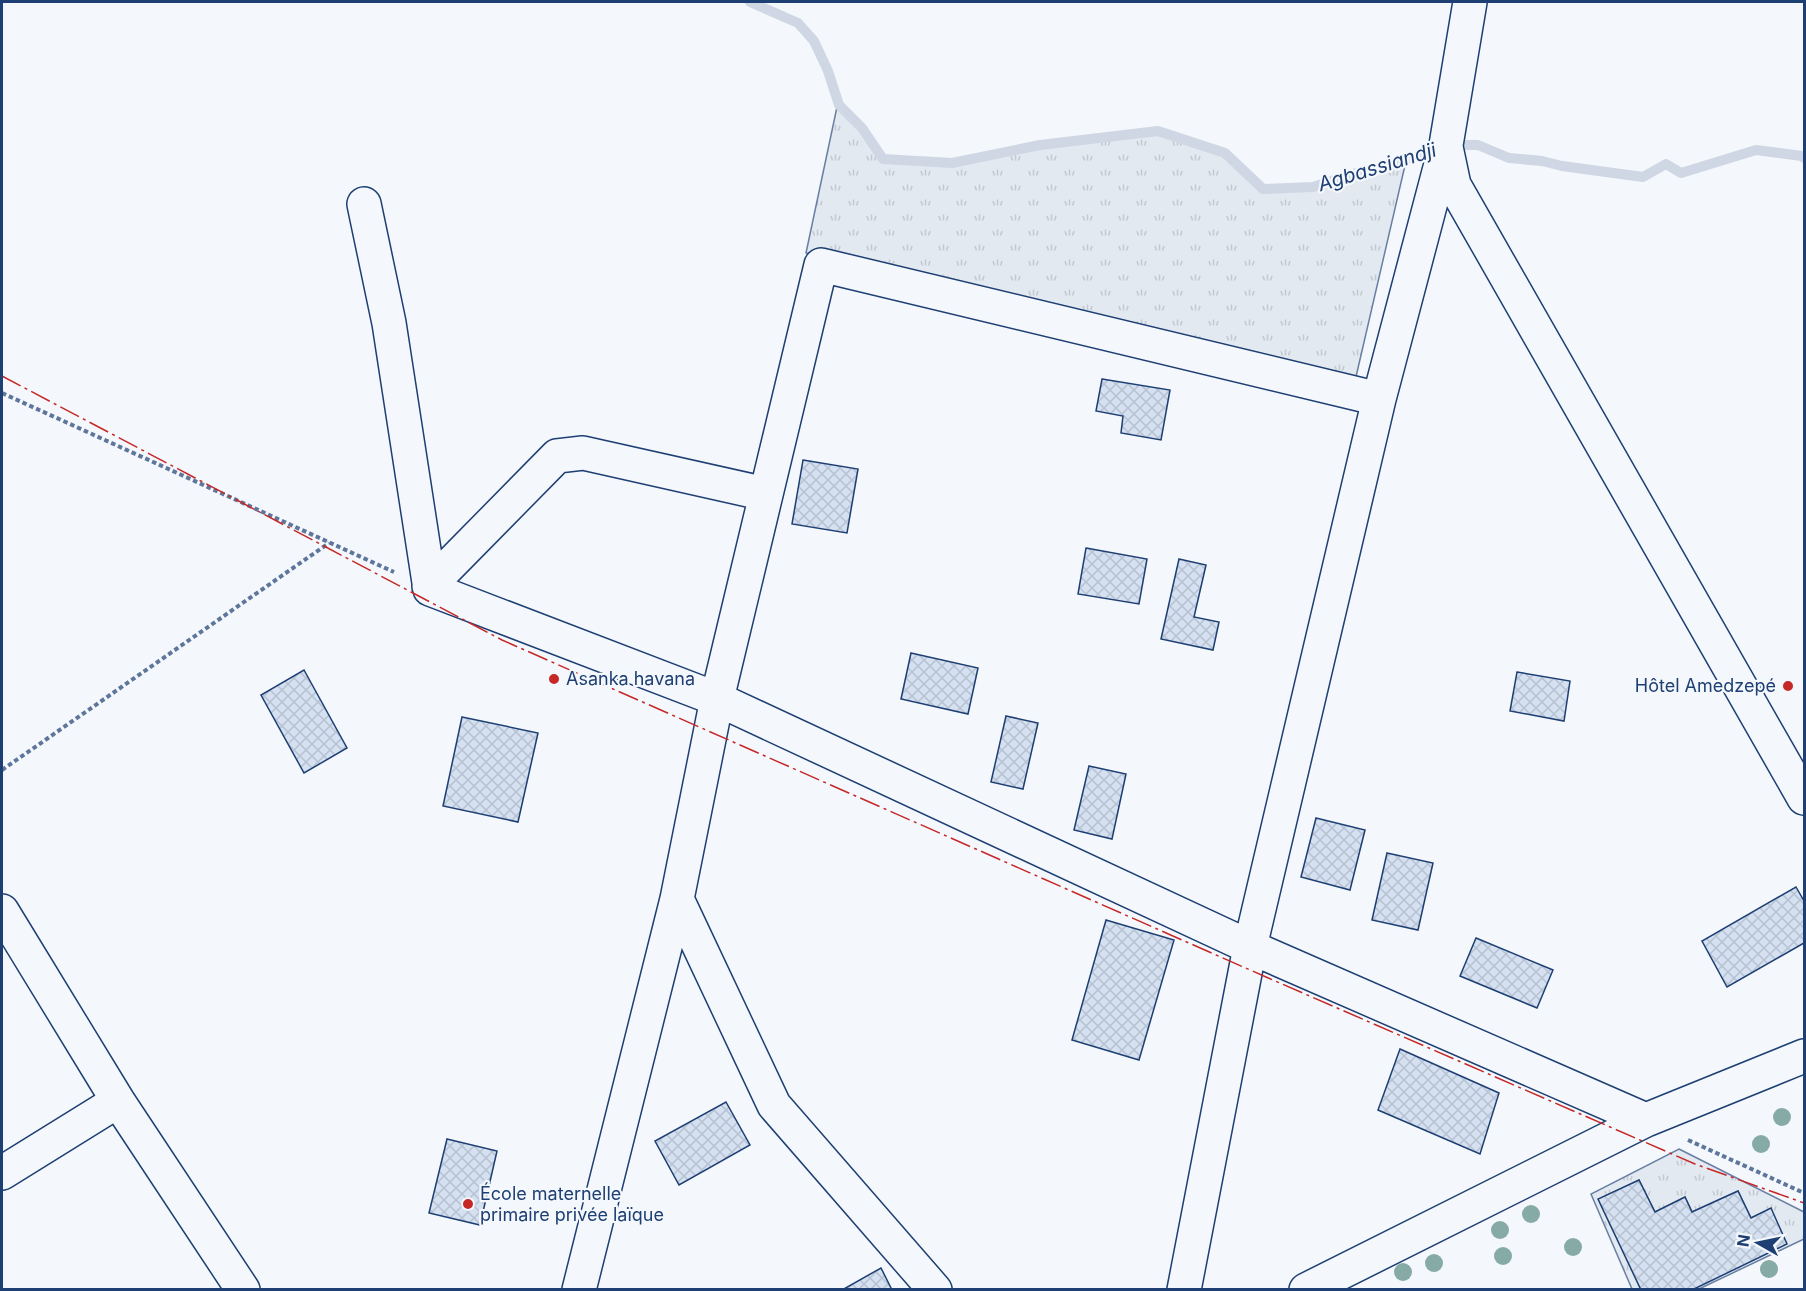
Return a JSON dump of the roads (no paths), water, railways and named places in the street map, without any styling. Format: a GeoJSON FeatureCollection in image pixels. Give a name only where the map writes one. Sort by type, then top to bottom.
{"type":"FeatureCollection","features":[{"type":"Feature","properties":{"kind":"street"},"geometry":{"type":"LineString","coordinates":[[1184,1290],[1250,947],[1379,399],[1446,146],[1470,2]]}},
{"type":"Feature","properties":{"kind":"street"},"geometry":{"type":"LineString","coordinates":[[1446,146],[1454,185],[1804,798]]}},
{"type":"Feature","properties":{"kind":"street"},"geometry":{"type":"LineString","coordinates":[[363,204],[389,323],[430,587]]}},
{"type":"Feature","properties":{"kind":"street"},"geometry":{"type":"LineString","coordinates":[[579,1290],[677,899],[717,699],[821,265],[1379,399]]}},
{"type":"Feature","properties":{"kind":"street"},"geometry":{"type":"LineString","coordinates":[[430,587],[557,456],[583,453],[766,494]]}},
{"type":"Feature","properties":{"kind":"street"},"geometry":{"type":"LineString","coordinates":[[430,587],[717,699],[1250,947],[1646,1120]]}},
{"type":"Feature","properties":{"kind":"street"},"geometry":{"type":"LineString","coordinates":[[677,899],[774,1105],[935,1290]]}},
{"type":"Feature","properties":{"kind":"street"},"geometry":{"type":"LineString","coordinates":[[2,911],[118,1101],[243,1290]]}},
{"type":"Feature","properties":{"kind":"street"},"geometry":{"type":"LineString","coordinates":[[1306,1290],[1646,1120],[1804,1056]]}},
{"type":"Feature","properties":{"kind":"street"},"geometry":{"type":"LineString","coordinates":[[2,1173],[118,1101]]}},
{"type":"Feature","properties":{"kind":"waterway","name":"Agbassiandji"},"geometry":{"type":"LineString","coordinates":[[750,2],[798,23],[814,41],[828,71],[839,105],[862,128],[883,159],[952,163],[1040,145],[1158,131],[1225,153],[1263,189],[1313,187],[1359,172],[1391,166],[1446,145],[1478,145],[1509,158],[1643,177],[1666,164],[1681,173],[1756,150],[1804,158]]}},
{"type":"Feature","properties":{"kind":"place","name":"Asanka havana"},"geometry":{"type":"Point","coordinates":[554,679]}},
{"type":"Feature","properties":{"kind":"place","name":"Hôtel Amedzepé"},"geometry":{"type":"Point","coordinates":[1788,686]}},
{"type":"Feature","properties":{"kind":"place","name":"École maternelle primaire privée laïque"},"geometry":{"type":"Point","coordinates":[468,1204]}}]}
